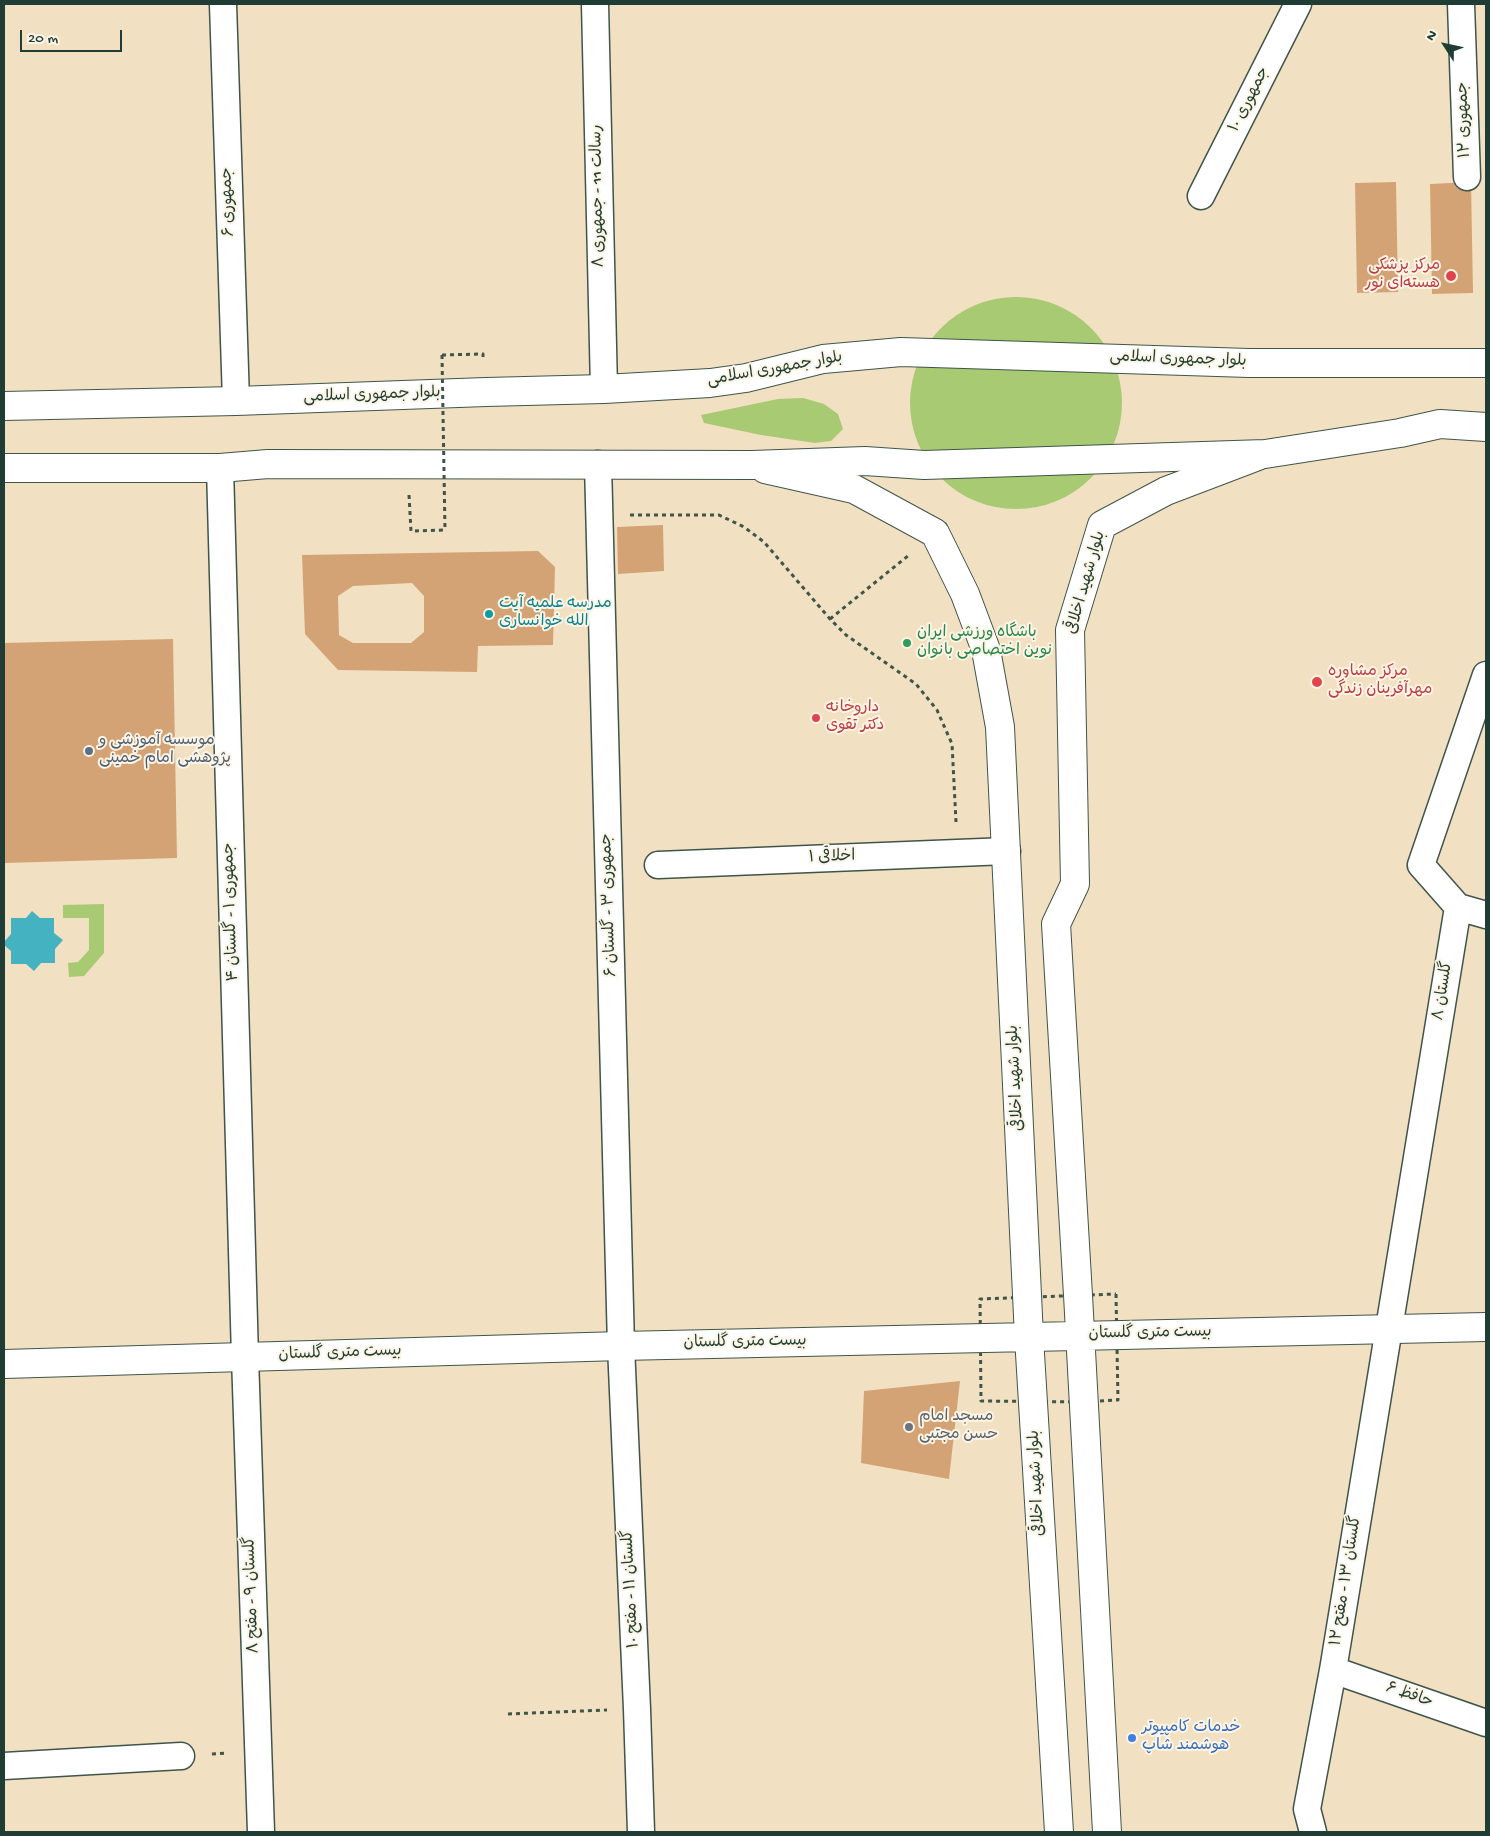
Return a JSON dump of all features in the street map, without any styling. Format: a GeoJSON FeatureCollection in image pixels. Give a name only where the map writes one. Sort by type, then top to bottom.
{"type":"FeatureCollection","features":[{"type":"Feature","properties":{"kind":"main road","name":"بلوار جمهوری اسلامی"},"geometry":{"type":"LineString","coordinates":[[4,406],[236,401],[604,389],[710,383],[746,378],[823,359],[901,352],[1249,363],[1486,362]]}},
{"type":"Feature","properties":{"kind":"main road"},"geometry":{"type":"LineString","coordinates":[[4,400],[33,406]]}},
{"type":"Feature","properties":{"kind":"main road"},"geometry":{"type":"LineString","coordinates":[[4,468],[220,468],[268,464],[752,465],[864,461],[924,465],[1264,454],[1400,433],[1440,424],[1486,427]]}},
{"type":"Feature","properties":{"kind":"main road","name":"بلوار شهید اخلاقی"},"geometry":{"type":"LineString","coordinates":[[1107,1832],[1056,924],[1075,884],[1070,630],[1102,525],[1166,491],[1264,454]]}},
{"type":"Feature","properties":{"kind":"main road"},"geometry":{"type":"LineString","coordinates":[[752,465],[854,489],[935,533]]}},
{"type":"Feature","properties":{"kind":"main road"},"geometry":{"type":"LineString","coordinates":[[4,475],[35,468]]}},
{"type":"Feature","properties":{"kind":"main road","name":"بلوار شهید اخلاقی"},"geometry":{"type":"LineString","coordinates":[[935,533],[965,594],[986,650],[1000,727],[1029,1337],[1059,1832]]}},
{"type":"Feature","properties":{"kind":"main road","name":"بیست متری گلستان"},"geometry":{"type":"LineString","coordinates":[[4,1364],[621,1346],[1486,1327]]}},
{"type":"Feature","properties":{"kind":"street","name":"جمهوری ۶"},"geometry":{"type":"LineString","coordinates":[[223,4],[236,401]]}},
{"type":"Feature","properties":{"kind":"street","name":"رسالت 11 - جمهوری ۸"},"geometry":{"type":"LineString","coordinates":[[595,4],[604,389]]}},
{"type":"Feature","properties":{"kind":"street","name":"جمهوری ۱۰"},"geometry":{"type":"LineString","coordinates":[[1201,196],[1298,4]]}},
{"type":"Feature","properties":{"kind":"street","name":"جمهوری ۱۲"},"geometry":{"type":"LineString","coordinates":[[1461,4],[1467,176]]}},
{"type":"Feature","properties":{"kind":"street","name":"جمهوری ۳ - گلستان ۶"},"geometry":{"type":"LineString","coordinates":[[598,464],[621,1346]]}},
{"type":"Feature","properties":{"kind":"street","name":"جمهوری ۱ - گلستان ۴"},"geometry":{"type":"LineString","coordinates":[[220,468],[244,1357]]}},
{"type":"Feature","properties":{"kind":"street"},"geometry":{"type":"LineString","coordinates":[[1486,675],[1421,865],[1458,907],[1486,915]]}},
{"type":"Feature","properties":{"kind":"street","name":"اخلاقی ۱"},"geometry":{"type":"LineString","coordinates":[[658,866],[1006,851]]}},
{"type":"Feature","properties":{"kind":"street","name":"گلستان ۸"},"geometry":{"type":"LineString","coordinates":[[1389,1329],[1458,907]]}},
{"type":"Feature","properties":{"kind":"street","name":"گلستان ۱۳ - مفتح ۱۲"},"geometry":{"type":"LineString","coordinates":[[1313,1832],[1307,1809],[1333,1670],[1389,1329]]}},
{"type":"Feature","properties":{"kind":"street","name":"گلستان ۱۱ - مفتح ۱۰"},"geometry":{"type":"LineString","coordinates":[[621,1346],[638,1709],[641,1832]]}},
{"type":"Feature","properties":{"kind":"street","name":"گلستان ۹ - مفتح ۸"},"geometry":{"type":"LineString","coordinates":[[244,1357],[261,1832]]}},
{"type":"Feature","properties":{"kind":"street","name":"حافظ ۶"},"geometry":{"type":"LineString","coordinates":[[1333,1670],[1486,1723]]}},
{"type":"Feature","properties":{"kind":"street"},"geometry":{"type":"LineString","coordinates":[[4,1766],[180,1756]]}},
{"type":"Feature","properties":{"kind":"path"},"geometry":{"type":"LineString","coordinates":[[411,531],[444,530],[442,355],[483,354]]}},
{"type":"Feature","properties":{"kind":"path"},"geometry":{"type":"LineString","coordinates":[[599,516],[719,514],[744,527],[764,542],[846,635],[916,684],[937,710],[952,744],[958,853]]}},
{"type":"Feature","properties":{"kind":"path"},"geometry":{"type":"LineString","coordinates":[[830,619],[935,533]]}},
{"type":"Feature","properties":{"kind":"path"},"geometry":{"type":"LineString","coordinates":[[508,1714],[638,1709]]}},
{"type":"Feature","properties":{"kind":"path"},"geometry":{"type":"LineString","coordinates":[[180,1756],[258,1751]]}},
{"type":"Feature","properties":{"kind":"green space"},"geometry":{"type":"Polygon","coordinates":[[[1006,297],[1026,297],[1047,301],[1066,309],[1084,321],[1098,335],[1110,353],[1118,372],[1122,403],[1118,434],[1110,453],[1098,471],[1084,485],[1066,497],[1047,505],[1026,509],[1006,509],[985,505],[966,497],[948,485],[934,471],[922,453],[914,434],[910,413],[910,393],[914,372],[922,353],[934,335],[948,321],[966,309],[985,301],[1006,297]]]}},
{"type":"Feature","properties":{"kind":"green space"},"geometry":{"type":"Polygon","coordinates":[[[803,398],[824,404],[838,414],[843,429],[831,441],[815,443],[761,435],[704,423],[701,415],[778,399],[803,398]]]}},
{"type":"Feature","properties":{"kind":"green space"},"geometry":{"type":"Polygon","coordinates":[[[104,904],[104,953],[84,976],[69,977],[68,963],[78,962],[89,950],[89,918],[63,918],[63,905],[104,904]]]}},
{"type":"Feature","properties":{"kind":"water"},"geometry":{"type":"Polygon","coordinates":[[[32,911],[40,918],[54,918],[54,933],[63,940],[55,949],[55,963],[41,963],[34,971],[26,964],[11,964],[11,951],[4,945],[4,942],[11,934],[11,918],[26,918],[32,911]]]}},
{"type":"Feature","properties":{"kind":"building"},"geometry":{"type":"Polygon","coordinates":[[[1396,182],[1398,292],[1357,293],[1355,183],[1396,182]]]}},
{"type":"Feature","properties":{"kind":"building"},"geometry":{"type":"Polygon","coordinates":[[[1471,182],[1473,293],[1432,294],[1430,184],[1471,182]]]}},
{"type":"Feature","properties":{"kind":"building"},"geometry":{"type":"Polygon","coordinates":[[[663,525],[664,571],[618,574],[617,527],[663,525]]]}},
{"type":"Feature","properties":{"kind":"building","name":"مدرسه علمیه آیت الله خوانساری"},"geometry":{"type":"Polygon","coordinates":[[[538,551],[555,567],[553,645],[478,646],[477,672],[338,670],[305,634],[302,555],[538,551]],[[412,583],[353,586],[338,596],[339,635],[353,643],[411,643],[424,632],[424,596],[412,583]]]}},
{"type":"Feature","properties":{"kind":"building","name":"موسسه آموزشی و پژوهشی امام خمینی"},"geometry":{"type":"Polygon","coordinates":[[[173,639],[177,858],[4,863],[4,643],[173,639]]]}},
{"type":"Feature","properties":{"kind":"building","name":"مسجد امام حسن مجتبی"},"geometry":{"type":"Polygon","coordinates":[[[960,1381],[949,1479],[861,1463],[864,1391],[960,1381]]]}},
{"type":"Feature","properties":{"kind":"place","name":"مرکز پزشکی هسته‌ای نور"},"geometry":{"type":"Point","coordinates":[1451,276]}},
{"type":"Feature","properties":{"kind":"place","name":"مدرسه علمیه آیت الله خوانساری"},"geometry":{"type":"Point","coordinates":[489,614]}},
{"type":"Feature","properties":{"kind":"place","name":"باشگاه ورزشی ایران نوین اختصاصی بانوان"},"geometry":{"type":"Point","coordinates":[907,643]}},
{"type":"Feature","properties":{"kind":"place","name":"مرکز مشاوره مهرآفرینان زندگی"},"geometry":{"type":"Point","coordinates":[1317,682]}},
{"type":"Feature","properties":{"kind":"place","name":"داروخانه دکتر تقوی"},"geometry":{"type":"Point","coordinates":[816,718]}},
{"type":"Feature","properties":{"kind":"place","name":"موسسه آموزشی و پژوهشی امام خمینی"},"geometry":{"type":"Point","coordinates":[89,751]}},
{"type":"Feature","properties":{"kind":"place","name":"مسجد امام حسن مجتبی"},"geometry":{"type":"Point","coordinates":[909,1427]}},
{"type":"Feature","properties":{"kind":"place","name":"خدمات کامپیوتر هوشمند شاپ"},"geometry":{"type":"Point","coordinates":[1132,1738]}}]}
